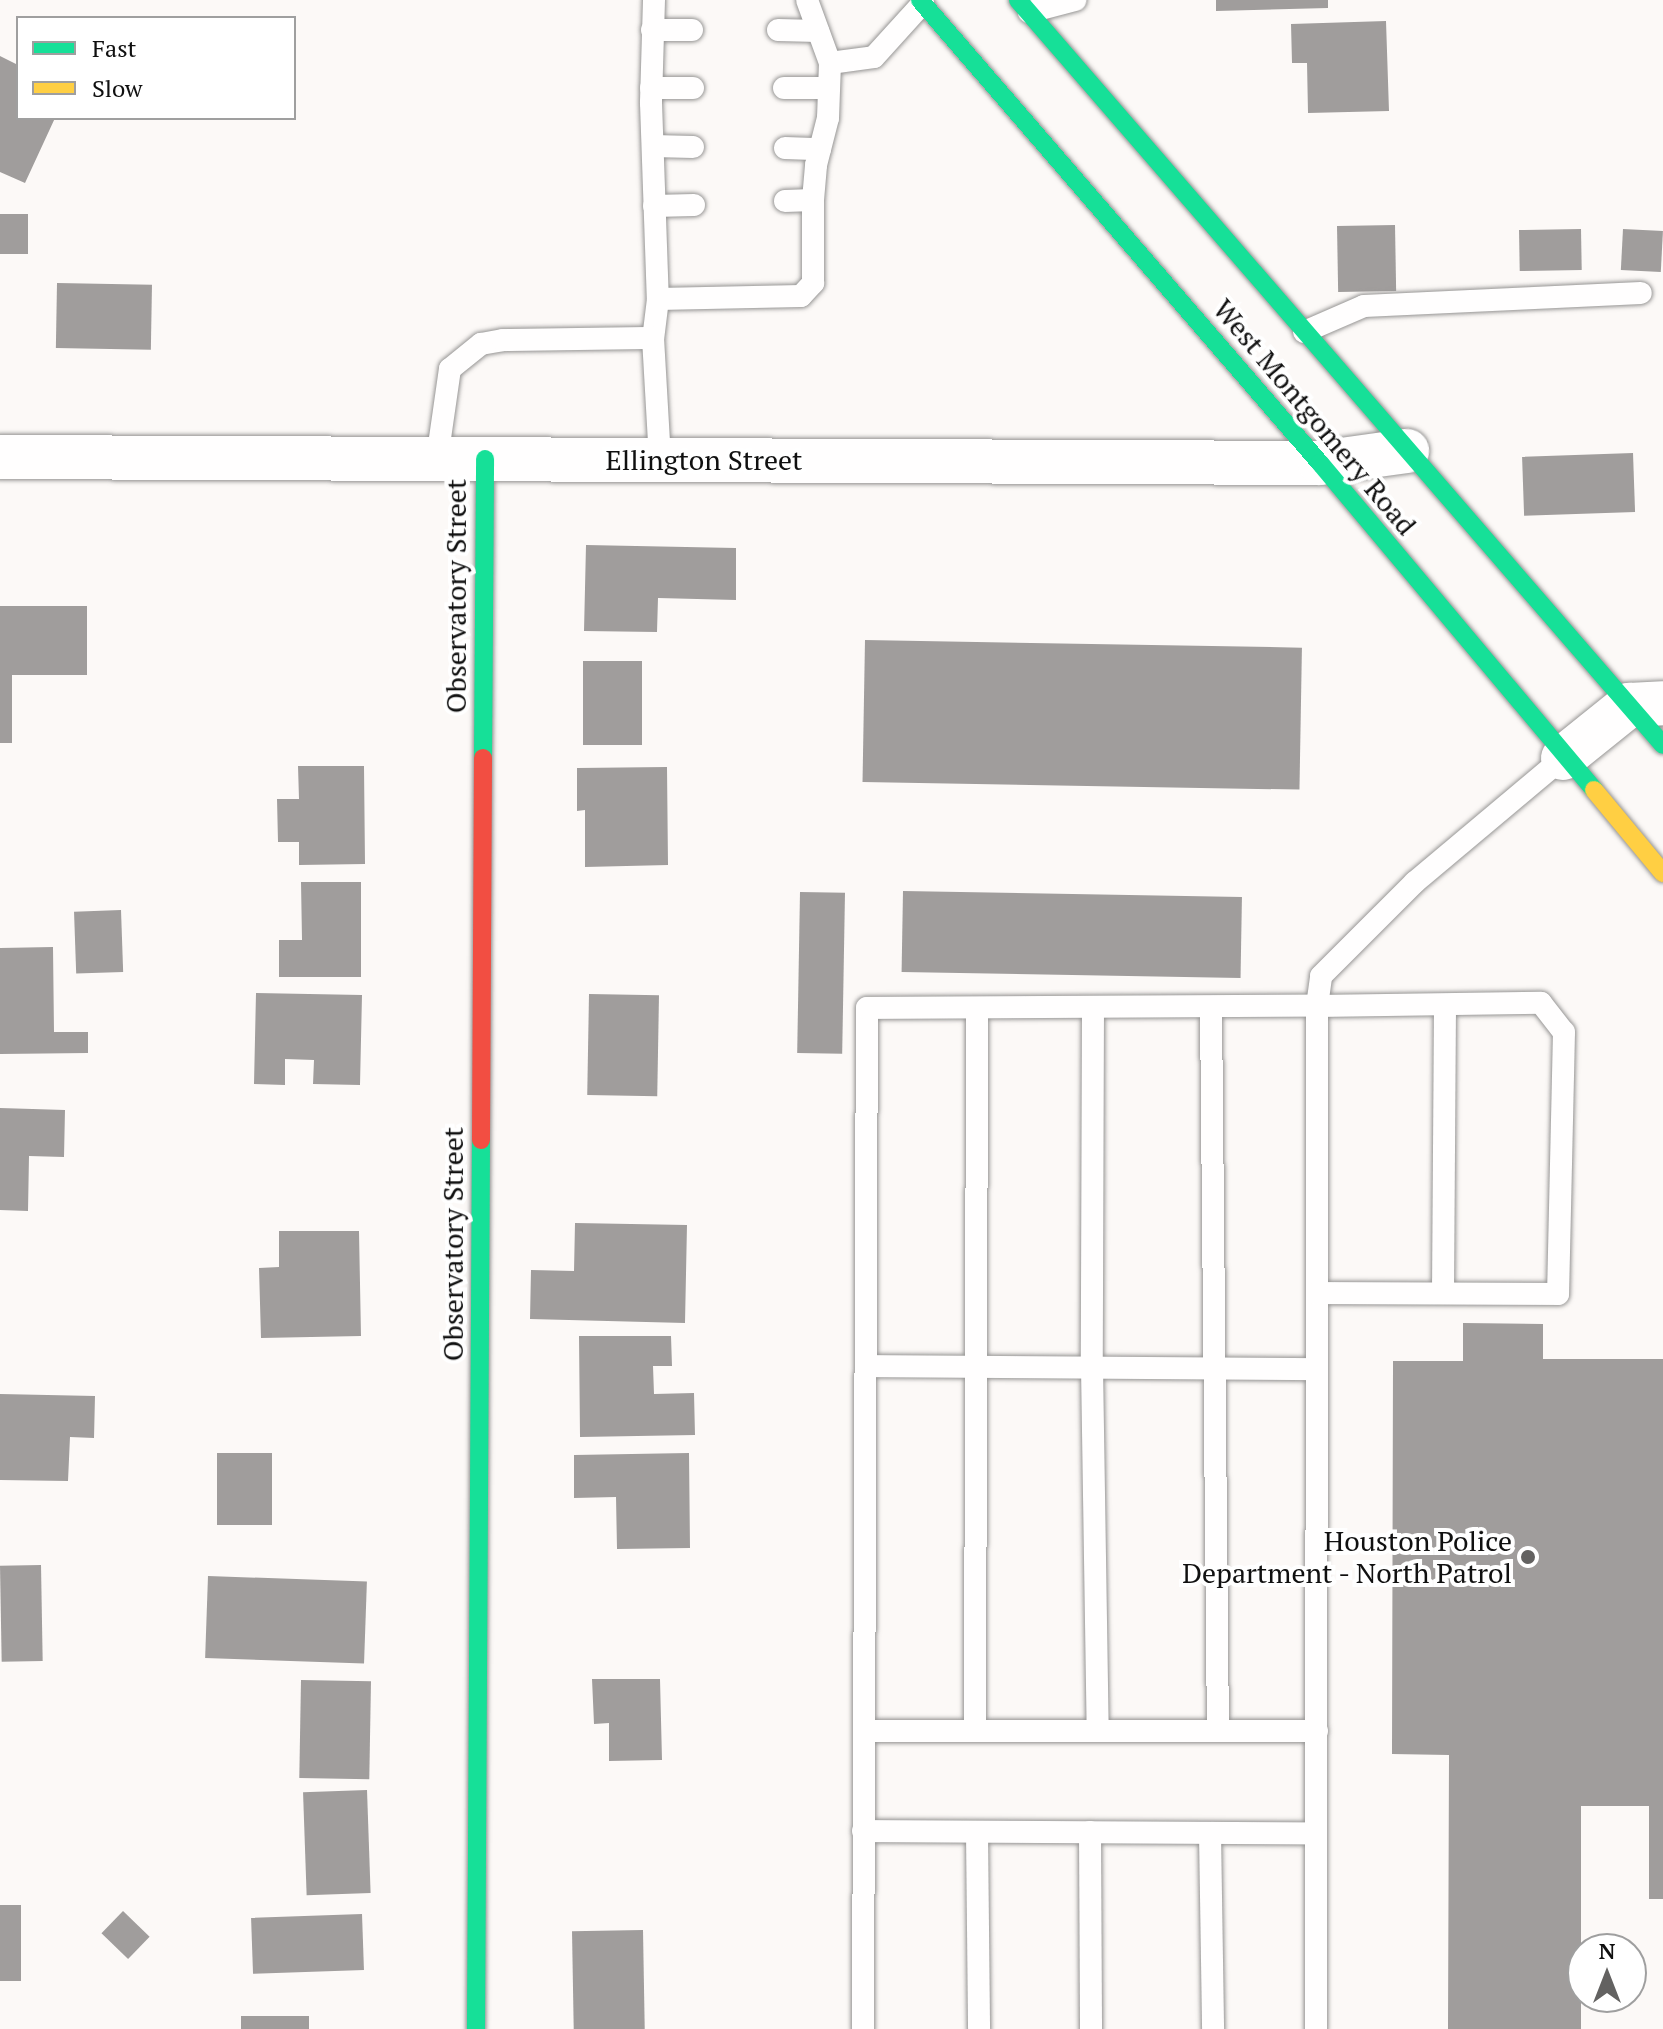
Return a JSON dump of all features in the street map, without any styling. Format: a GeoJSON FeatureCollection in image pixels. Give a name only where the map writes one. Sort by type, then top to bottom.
{"type":"FeatureCollection","features":[{"type":"Feature","properties":{"kind":"main road","name":"West Montgomery Road"},"geometry":{"type":"LineString","coordinates":[[922,2],[1320,463],[1563,758],[1663,873]]}},
{"type":"Feature","properties":{"kind":"main road","name":"West Montgomery Road"},"geometry":{"type":"LineString","coordinates":[[1024,6],[1407,451],[1646,704],[1663,745]]}},
{"type":"Feature","properties":{"kind":"main road","name":"Observatory Street"},"geometry":{"type":"LineString","coordinates":[[476,2029],[485,459]]}},
{"type":"Feature","properties":{"kind":"street","name":"Ellington Street"},"geometry":{"type":"LineString","coordinates":[[0,457],[1320,463],[1407,451]]}},
{"type":"Feature","properties":{"kind":"street"},"geometry":{"type":"LineString","coordinates":[[1563,758],[1646,704]]}},
{"type":"Feature","properties":{"kind":"lane"},"geometry":{"type":"LineString","coordinates":[[654,0],[651,88],[658,299],[653,338],[660,460]]}},
{"type":"Feature","properties":{"kind":"lane"},"geometry":{"type":"LineString","coordinates":[[658,299],[801,296],[813,283],[813,200],[828,118],[830,63],[807,0]]}},
{"type":"Feature","properties":{"kind":"lane"},"geometry":{"type":"LineString","coordinates":[[1024,6],[1075,0]]}},
{"type":"Feature","properties":{"kind":"lane"},"geometry":{"type":"LineString","coordinates":[[830,63],[874,57],[922,2]]}},
{"type":"Feature","properties":{"kind":"lane"},"geometry":{"type":"LineString","coordinates":[[652,30],[692,30]]}},
{"type":"Feature","properties":{"kind":"lane"},"geometry":{"type":"LineString","coordinates":[[778,30],[818,31]]}},
{"type":"Feature","properties":{"kind":"lane"},"geometry":{"type":"LineString","coordinates":[[651,88],[693,88]]}},
{"type":"Feature","properties":{"kind":"lane"},"geometry":{"type":"LineString","coordinates":[[784,88],[829,88]]}},
{"type":"Feature","properties":{"kind":"lane"},"geometry":{"type":"LineString","coordinates":[[653,146],[693,147]]}},
{"type":"Feature","properties":{"kind":"lane"},"geometry":{"type":"LineString","coordinates":[[785,148],[820,149]]}},
{"type":"Feature","properties":{"kind":"lane"},"geometry":{"type":"LineString","coordinates":[[785,201],[813,200]]}},
{"type":"Feature","properties":{"kind":"lane"},"geometry":{"type":"LineString","coordinates":[[654,206],[694,205]]}},
{"type":"Feature","properties":{"kind":"lane"},"geometry":{"type":"LineString","coordinates":[[1304,332],[1364,306],[1641,293]]}},
{"type":"Feature","properties":{"kind":"lane"},"geometry":{"type":"LineString","coordinates":[[437,459],[450,369],[481,344],[503,340],[653,338]]}},
{"type":"Feature","properties":{"kind":"lane"},"geometry":{"type":"LineString","coordinates":[[1316,2029],[1317,1006],[1321,976],[1415,882],[1563,758]]}},
{"type":"Feature","properties":{"kind":"lane"},"geometry":{"type":"LineString","coordinates":[[863,2029],[867,1008],[1541,1003],[1564,1032],[1558,1294],[1317,1293]]}},
{"type":"Feature","properties":{"kind":"lane"},"geometry":{"type":"LineString","coordinates":[[1443,1293],[1445,1005]]}},
{"type":"Feature","properties":{"kind":"lane"},"geometry":{"type":"LineString","coordinates":[[1093,1007],[1092,1367],[1098,1731]]}},
{"type":"Feature","properties":{"kind":"lane"},"geometry":{"type":"LineString","coordinates":[[1211,1007],[1218,1731]]}},
{"type":"Feature","properties":{"kind":"lane"},"geometry":{"type":"LineString","coordinates":[[975,1731],[977,1008]]}},
{"type":"Feature","properties":{"kind":"lane"},"geometry":{"type":"LineString","coordinates":[[866,1366],[1317,1369]]}},
{"type":"Feature","properties":{"kind":"lane"},"geometry":{"type":"LineString","coordinates":[[864,1731],[1317,1731]]}},
{"type":"Feature","properties":{"kind":"lane"},"geometry":{"type":"LineString","coordinates":[[863,1831],[1316,1833]]}},
{"type":"Feature","properties":{"kind":"lane"},"geometry":{"type":"LineString","coordinates":[[977,1832],[979,2029]]}},
{"type":"Feature","properties":{"kind":"lane"},"geometry":{"type":"LineString","coordinates":[[1090,1832],[1091,2029]]}},
{"type":"Feature","properties":{"kind":"lane"},"geometry":{"type":"LineString","coordinates":[[1210,1833],[1213,2029]]}},
{"type":"Feature","properties":{"kind":"building"},"geometry":{"type":"Polygon","coordinates":[[[1216,0],[1328,0],[1328,8],[1216,11],[1216,0]]]}},
{"type":"Feature","properties":{"kind":"building"},"geometry":{"type":"Polygon","coordinates":[[[1386,21],[1389,111],[1308,113],[1307,63],[1292,63],[1291,24],[1386,21]]]}},
{"type":"Feature","properties":{"kind":"building"},"geometry":{"type":"Polygon","coordinates":[[[0,56],[16,64],[16,120],[54,120],[25,183],[0,172],[0,56]]]}},
{"type":"Feature","properties":{"kind":"building"},"geometry":{"type":"Polygon","coordinates":[[[0,214],[28,214],[28,254],[0,254],[0,214]]]}},
{"type":"Feature","properties":{"kind":"building"},"geometry":{"type":"Polygon","coordinates":[[[1395,225],[1396,291],[1338,292],[1337,226],[1395,225]]]}},
{"type":"Feature","properties":{"kind":"building"},"geometry":{"type":"Polygon","coordinates":[[[1581,229],[1582,270],[1520,271],[1519,230],[1581,229]]]}},
{"type":"Feature","properties":{"kind":"building"},"geometry":{"type":"Polygon","coordinates":[[[1623,229],[1663,231],[1661,272],[1621,270],[1623,229]]]}},
{"type":"Feature","properties":{"kind":"building"},"geometry":{"type":"Polygon","coordinates":[[[57,283],[152,285],[151,350],[56,348],[57,283]]]}},
{"type":"Feature","properties":{"kind":"building"},"geometry":{"type":"Polygon","coordinates":[[[1633,453],[1635,512],[1524,516],[1522,457],[1633,453]]]}},
{"type":"Feature","properties":{"kind":"building"},"geometry":{"type":"Polygon","coordinates":[[[586,545],[736,548],[736,600],[658,598],[657,632],[584,631],[586,545]]]}},
{"type":"Feature","properties":{"kind":"building"},"geometry":{"type":"Polygon","coordinates":[[[0,606],[87,606],[87,675],[12,675],[12,743],[0,743],[0,606]]]}},
{"type":"Feature","properties":{"kind":"building"},"geometry":{"type":"Polygon","coordinates":[[[865,640],[1302,648],[1299,790],[863,782],[865,640]]]}},
{"type":"Feature","properties":{"kind":"building"},"geometry":{"type":"Polygon","coordinates":[[[583,661],[642,661],[642,745],[583,745],[583,661]]]}},
{"type":"Feature","properties":{"kind":"building"},"geometry":{"type":"Polygon","coordinates":[[[298,766],[364,766],[365,864],[299,865],[299,842],[278,842],[277,799],[299,799],[298,766]]]}},
{"type":"Feature","properties":{"kind":"building"},"geometry":{"type":"Polygon","coordinates":[[[667,767],[668,865],[585,867],[585,810],[577,811],[577,768],[667,767]]]}},
{"type":"Feature","properties":{"kind":"building"},"geometry":{"type":"Polygon","coordinates":[[[301,882],[361,882],[361,977],[279,977],[279,940],[302,940],[301,882]]]}},
{"type":"Feature","properties":{"kind":"building"},"geometry":{"type":"Polygon","coordinates":[[[903,891],[1242,897],[1241,978],[902,972],[903,891]]]}},
{"type":"Feature","properties":{"kind":"building"},"geometry":{"type":"Polygon","coordinates":[[[800,892],[845,893],[842,1054],[797,1053],[800,892]]]}},
{"type":"Feature","properties":{"kind":"building"},"geometry":{"type":"Polygon","coordinates":[[[121,910],[123,972],[76,974],[74,912],[121,910]]]}},
{"type":"Feature","properties":{"kind":"building"},"geometry":{"type":"Polygon","coordinates":[[[53,947],[54,1032],[88,1032],[88,1053],[0,1054],[0,948],[53,947]]]}},
{"type":"Feature","properties":{"kind":"building"},"geometry":{"type":"Polygon","coordinates":[[[256,993],[362,995],[360,1085],[313,1084],[314,1060],[285,1059],[285,1085],[254,1084],[256,993]]]}},
{"type":"Feature","properties":{"kind":"building"},"geometry":{"type":"Polygon","coordinates":[[[589,994],[659,995],[657,1096],[587,1095],[589,994]]]}},
{"type":"Feature","properties":{"kind":"building"},"geometry":{"type":"Polygon","coordinates":[[[0,1108],[65,1110],[64,1157],[29,1156],[28,1211],[0,1210],[0,1108]]]}},
{"type":"Feature","properties":{"kind":"building"},"geometry":{"type":"Polygon","coordinates":[[[575,1223],[687,1225],[685,1323],[530,1319],[531,1270],[574,1271],[575,1223]]]}},
{"type":"Feature","properties":{"kind":"building"},"geometry":{"type":"Polygon","coordinates":[[[279,1231],[359,1231],[361,1336],[261,1338],[259,1268],[279,1267],[279,1231]]]}},
{"type":"Feature","properties":{"kind":"building","name":"Houston Police Department - North Patrol"},"geometry":{"type":"Polygon","coordinates":[[[1463,1323],[1543,1324],[1543,1359],[1663,1359],[1663,1899],[1649,1899],[1649,1806],[1581,1806],[1581,1933],[1567,1933],[1567,2013],[1581,2013],[1581,2029],[1448,2029],[1449,1755],[1392,1754],[1393,1361],[1463,1361],[1463,1323]]]}},
{"type":"Feature","properties":{"kind":"building"},"geometry":{"type":"Polygon","coordinates":[[[579,1336],[671,1336],[672,1366],[653,1366],[654,1394],[694,1393],[695,1435],[580,1437],[579,1336]]]}},
{"type":"Feature","properties":{"kind":"building"},"geometry":{"type":"Polygon","coordinates":[[[0,1394],[95,1396],[94,1438],[70,1437],[68,1481],[0,1480],[0,1394]]]}},
{"type":"Feature","properties":{"kind":"building"},"geometry":{"type":"Polygon","coordinates":[[[217,1453],[272,1453],[272,1525],[217,1525],[217,1453]]]}},
{"type":"Feature","properties":{"kind":"building"},"geometry":{"type":"Polygon","coordinates":[[[689,1453],[690,1548],[617,1549],[616,1497],[574,1498],[574,1455],[689,1453]]]}},
{"type":"Feature","properties":{"kind":"building"},"geometry":{"type":"Polygon","coordinates":[[[41,1565],[43,1661],[2,1662],[0,1566],[41,1565]]]}},
{"type":"Feature","properties":{"kind":"building"},"geometry":{"type":"Polygon","coordinates":[[[208,1576],[367,1582],[364,1663],[205,1658],[208,1576]]]}},
{"type":"Feature","properties":{"kind":"building"},"geometry":{"type":"Polygon","coordinates":[[[592,1679],[660,1679],[662,1760],[609,1761],[609,1723],[594,1724],[592,1679]]]}},
{"type":"Feature","properties":{"kind":"building"},"geometry":{"type":"Polygon","coordinates":[[[301,1680],[371,1681],[369,1779],[299,1778],[301,1680]]]}},
{"type":"Feature","properties":{"kind":"building"},"geometry":{"type":"Polygon","coordinates":[[[367,1790],[371,1893],[307,1895],[303,1792],[367,1790]]]}},
{"type":"Feature","properties":{"kind":"building"},"geometry":{"type":"Polygon","coordinates":[[[0,1905],[21,1905],[21,1981],[0,1981],[0,1905]]]}},
{"type":"Feature","properties":{"kind":"building"},"geometry":{"type":"Polygon","coordinates":[[[123,1911],[150,1937],[128,1959],[101,1933],[123,1911]]]}},
{"type":"Feature","properties":{"kind":"building"},"geometry":{"type":"Polygon","coordinates":[[[362,1914],[364,1970],[253,1974],[251,1918],[362,1914]]]}},
{"type":"Feature","properties":{"kind":"building"},"geometry":{"type":"Polygon","coordinates":[[[643,1930],[645,2029],[574,2029],[572,1931],[643,1930]]]}},
{"type":"Feature","properties":{"kind":"building"},"geometry":{"type":"Polygon","coordinates":[[[241,2016],[309,2016],[309,2029],[241,2029],[241,2016]]]}},
{"type":"Feature","properties":{"kind":"traffic: fast"},"geometry":{"type":"LineString","coordinates":[[920,0],[1320,463],[1594,790]]}},
{"type":"Feature","properties":{"kind":"traffic: fast"},"geometry":{"type":"LineString","coordinates":[[1018,0],[1663,745]]}},
{"type":"Feature","properties":{"kind":"traffic: fast"},"geometry":{"type":"LineString","coordinates":[[483,758],[485,459]]}},
{"type":"Feature","properties":{"kind":"traffic: fast"},"geometry":{"type":"LineString","coordinates":[[476,2029],[481,1140]]}},
{"type":"Feature","properties":{"kind":"traffic: slow"},"geometry":{"type":"LineString","coordinates":[[1594,790],[1663,873]]}},
{"type":"Feature","properties":{"kind":"traffic: jam"},"geometry":{"type":"LineString","coordinates":[[481,1140],[483,758]]}},
{"type":"Feature","properties":{"kind":"place","name":"Houston Police Department - North Patrol"},"geometry":{"type":"Point","coordinates":[1528,1557]}}]}
